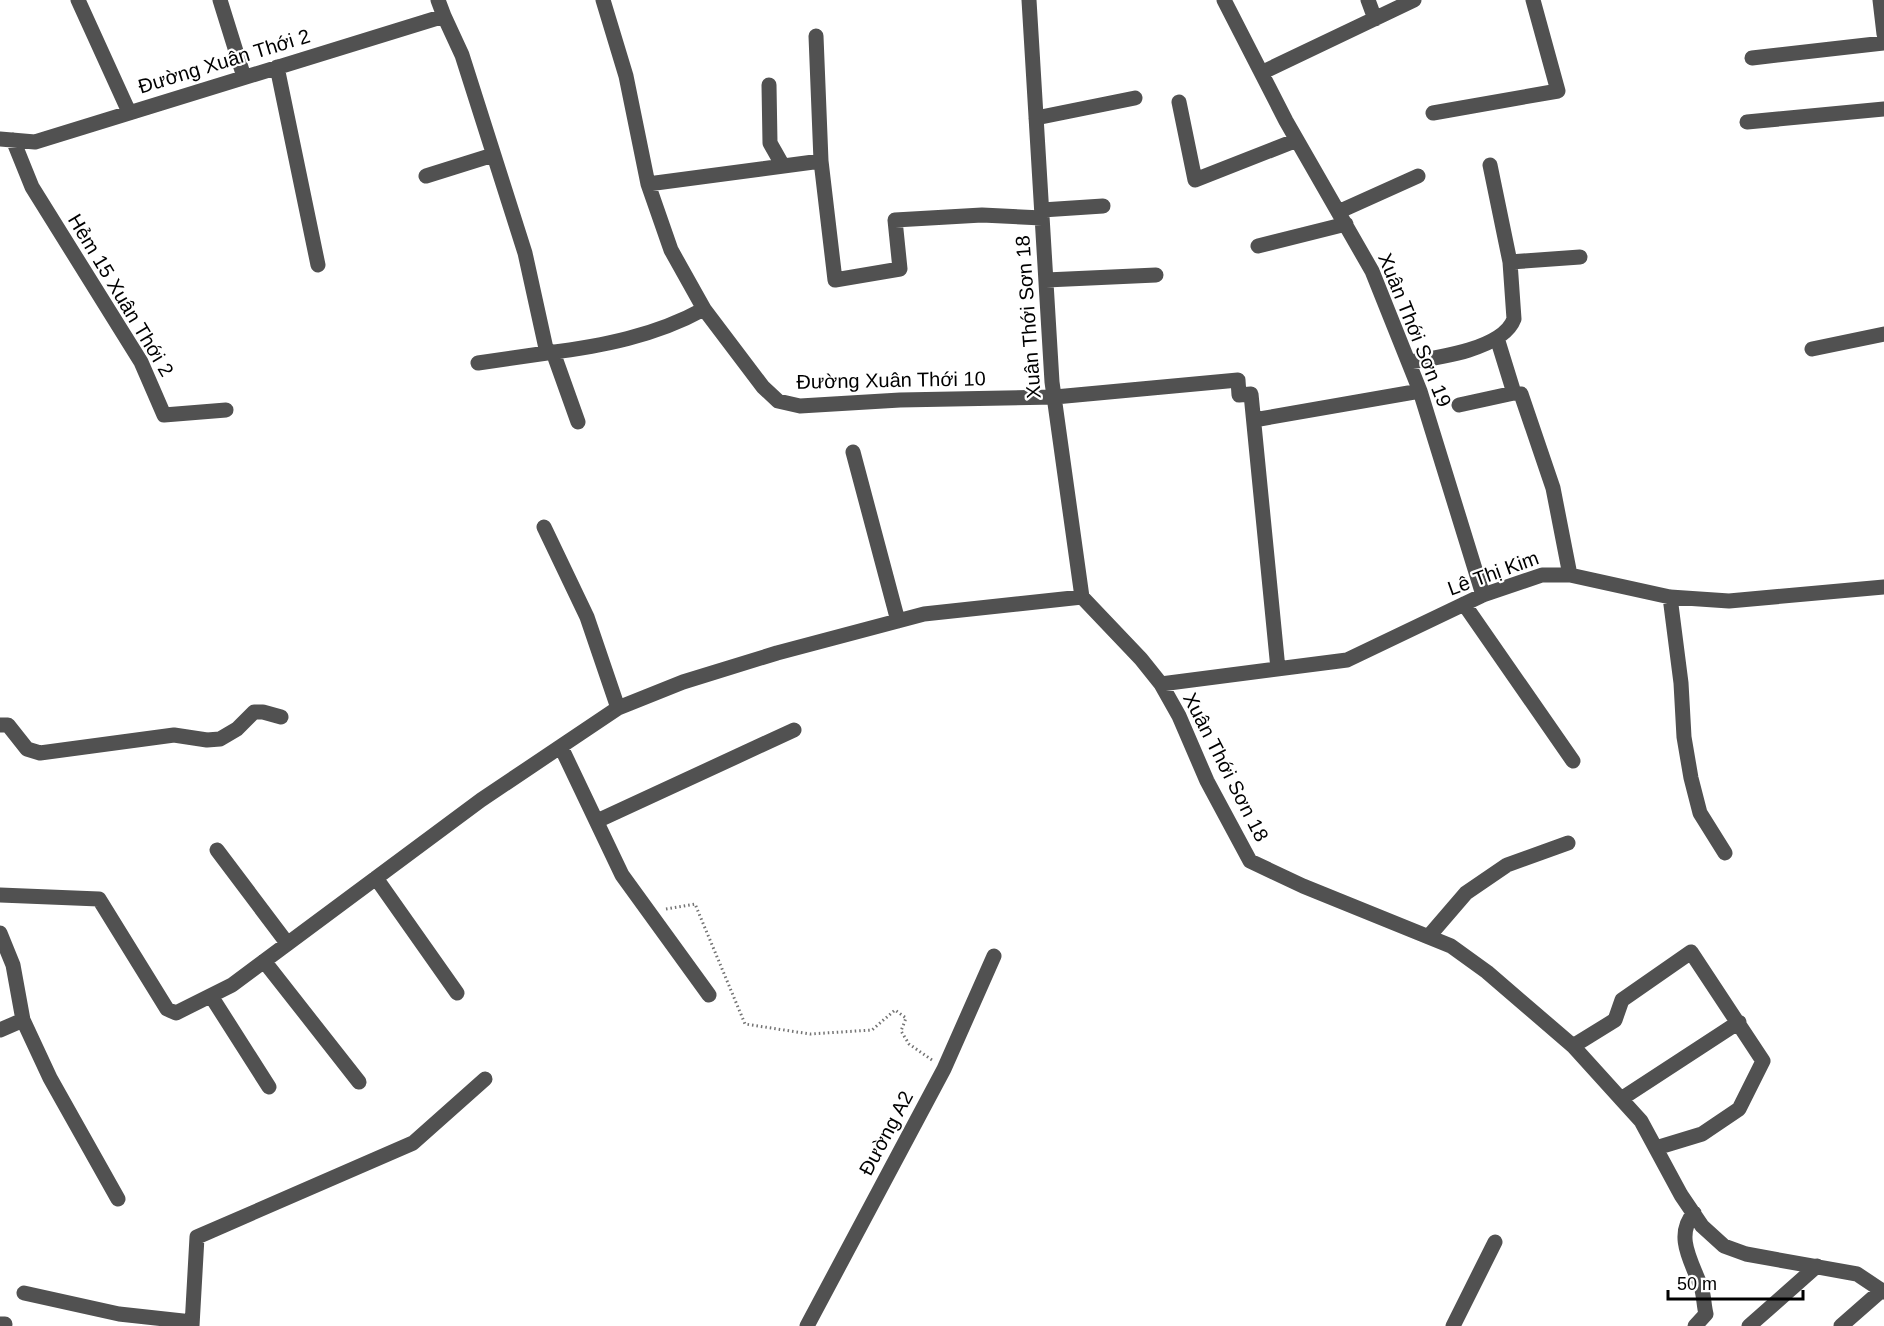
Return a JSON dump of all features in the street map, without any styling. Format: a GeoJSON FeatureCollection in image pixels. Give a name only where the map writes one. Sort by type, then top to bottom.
{"type":"FeatureCollection","features":[{"type":"Feature","properties":{"kind":"street"},"geometry":{"type":"LineString","coordinates":[[78,0],[129,112]]}},
{"type":"Feature","properties":{"kind":"street"},"geometry":{"type":"LineString","coordinates":[[220,0],[244,77]]}},
{"type":"Feature","properties":{"kind":"street"},"geometry":{"type":"LineString","coordinates":[[438,0],[462,55],[525,253],[550,352],[578,422]]}},
{"type":"Feature","properties":{"kind":"street","name":"Đường Xuân Thới 10"},"geometry":{"type":"LineString","coordinates":[[603,0],[626,76],[648,184],[671,250],[704,309],[763,387],[778,401],[800,406],[900,400],[1055,397],[1238,380],[1239,395],[1251,394],[1254,420]]}},
{"type":"Feature","properties":{"kind":"street","name":"Xuân Thới Sơn 18"},"geometry":{"type":"LineString","coordinates":[[1029,0],[1055,397],[1082,597],[1141,659],[1161,684],[1179,716],[1207,781],[1250,861],[1303,886],[1451,946],[1487,972],[1574,1046],[1641,1121],[1694,1214],[1702,1226],[1724,1246],[1746,1254],[1857,1274],[1883,1291]]}},
{"type":"Feature","properties":{"kind":"street","name":"Xuân Thới Sơn 19"},"geometry":{"type":"LineString","coordinates":[[1224,0],[1297,140],[1372,271],[1420,391],[1483,595]]}},
{"type":"Feature","properties":{"kind":"street"},"geometry":{"type":"LineString","coordinates":[[1368,0],[1375,19]]}},
{"type":"Feature","properties":{"kind":"street"},"geometry":{"type":"LineString","coordinates":[[1263,72],[1414,0]]}},
{"type":"Feature","properties":{"kind":"street"},"geometry":{"type":"LineString","coordinates":[[1433,112],[1558,91],[1533,0]]}},
{"type":"Feature","properties":{"kind":"street"},"geometry":{"type":"LineString","coordinates":[[1880,0],[1884,34]]}},
{"type":"Feature","properties":{"kind":"street","name":"Đường Xuân Thới 2"},"geometry":{"type":"LineString","coordinates":[[7,140],[35,142],[444,16]]}},
{"type":"Feature","properties":{"kind":"street"},"geometry":{"type":"LineString","coordinates":[[816,36],[821,161],[835,280],[900,269],[895,220],[1042,214],[1103,206]]}},
{"type":"Feature","properties":{"kind":"street"},"geometry":{"type":"LineString","coordinates":[[1752,58],[1884,43]]}},
{"type":"Feature","properties":{"kind":"street"},"geometry":{"type":"LineString","coordinates":[[277,67],[318,265]]}},
{"type":"Feature","properties":{"kind":"street"},"geometry":{"type":"LineString","coordinates":[[770,85],[770,143],[783,166]]}},
{"type":"Feature","properties":{"kind":"street"},"geometry":{"type":"LineString","coordinates":[[1036,118],[1135,98]]}},
{"type":"Feature","properties":{"kind":"street"},"geometry":{"type":"LineString","coordinates":[[1179,102],[1195,180],[1297,140]]}},
{"type":"Feature","properties":{"kind":"street"},"geometry":{"type":"LineString","coordinates":[[1747,122],[1884,109]]}},
{"type":"Feature","properties":{"kind":"street","name":"Hẻm 15 Xuân Thới 2"},"geometry":{"type":"LineString","coordinates":[[7,140],[32,187],[141,362],[164,415],[226,410]]}},
{"type":"Feature","properties":{"kind":"street"},"geometry":{"type":"LineString","coordinates":[[426,176],[492,155]]}},
{"type":"Feature","properties":{"kind":"street"},"geometry":{"type":"LineString","coordinates":[[648,184],[821,161]]}},
{"type":"Feature","properties":{"kind":"street"},"geometry":{"type":"LineString","coordinates":[[1409,362],[1461,352],[1497,338],[1511,327],[1514,319],[1510,262],[1490,165]]}},
{"type":"Feature","properties":{"kind":"street"},"geometry":{"type":"LineString","coordinates":[[1258,246],[1342,218],[1418,176]]}},
{"type":"Feature","properties":{"kind":"street"},"geometry":{"type":"LineString","coordinates":[[1510,262],[1580,256]]}},
{"type":"Feature","properties":{"kind":"street"},"geometry":{"type":"LineString","coordinates":[[1046,280],[1156,275]]}},
{"type":"Feature","properties":{"kind":"street"},"geometry":{"type":"LineString","coordinates":[[478,363],[596,346],[656,331],[704,309]]}},
{"type":"Feature","properties":{"kind":"street"},"geometry":{"type":"LineString","coordinates":[[1812,349],[1884,334]]}},
{"type":"Feature","properties":{"kind":"street"},"geometry":{"type":"LineString","coordinates":[[1497,338],[1514,393]]}},
{"type":"Feature","properties":{"kind":"street"},"geometry":{"type":"LineString","coordinates":[[1278,669],[1254,420],[1420,391]]}},
{"type":"Feature","properties":{"kind":"street"},"geometry":{"type":"LineString","coordinates":[[1459,405],[1514,393],[1521,394],[1553,488],[1570,574]]}},
{"type":"Feature","properties":{"kind":"street"},"geometry":{"type":"LineString","coordinates":[[853,452],[898,621]]}},
{"type":"Feature","properties":{"kind":"street"},"geometry":{"type":"LineString","coordinates":[[544,527],[587,617],[618,708]]}},
{"type":"Feature","properties":{"kind":"street","name":"Lê Thị Kim"},"geometry":{"type":"LineString","coordinates":[[1161,684],[1347,660],[1483,595],[1542,575],[1570,574],[1670,597],[1729,601],[1884,587]]}},
{"type":"Feature","properties":{"kind":"street"},"geometry":{"type":"LineString","coordinates":[[0,895],[99,899],[167,1009],[176,1013],[232,985],[481,800],[618,708],[682,682],[777,653],[924,614],[1082,597]]}},
{"type":"Feature","properties":{"kind":"street"},"geometry":{"type":"LineString","coordinates":[[1670,597],[1681,683],[1684,737],[1691,778],[1700,813],[1725,853]]}},
{"type":"Feature","properties":{"kind":"street"},"geometry":{"type":"LineString","coordinates":[[1464,604],[1573,762]]}},
{"type":"Feature","properties":{"kind":"street"},"geometry":{"type":"LineString","coordinates":[[0,725],[8,725],[27,749],[39,753],[174,735],[207,740],[220,739],[237,729],[254,712],[264,711],[281,717]]}},
{"type":"Feature","properties":{"kind":"street"},"geometry":{"type":"LineString","coordinates":[[597,822],[794,730]]}},
{"type":"Feature","properties":{"kind":"street"},"geometry":{"type":"LineString","coordinates":[[561,747],[622,875],[709,995]]}},
{"type":"Feature","properties":{"kind":"street"},"geometry":{"type":"LineString","coordinates":[[1429,936],[1466,893],[1507,865],[1568,843]]}},
{"type":"Feature","properties":{"kind":"street"},"geometry":{"type":"LineString","coordinates":[[217,850],[287,943]]}},
{"type":"Feature","properties":{"kind":"street"},"geometry":{"type":"LineString","coordinates":[[376,878],[457,993]]}},
{"type":"Feature","properties":{"kind":"street"},"geometry":{"type":"LineString","coordinates":[[0,933],[13,965],[23,1020],[50,1078],[118,1199]]}},
{"type":"Feature","properties":{"kind":"street"},"geometry":{"type":"LineString","coordinates":[[1574,1046],[1615,1020],[1622,1000],[1691,952],[1763,1061],[1739,1109],[1702,1134],[1656,1148]]}},
{"type":"Feature","properties":{"kind":"street","name":"Đường A2"},"geometry":{"type":"LineString","coordinates":[[807,1326],[944,1069],[994,956]]}},
{"type":"Feature","properties":{"kind":"street"},"geometry":{"type":"LineString","coordinates":[[264,961],[359,1082]]}},
{"type":"Feature","properties":{"kind":"street"},"geometry":{"type":"LineString","coordinates":[[211,996],[269,1087]]}},
{"type":"Feature","properties":{"kind":"street"},"geometry":{"type":"LineString","coordinates":[[0,1030],[23,1020]]}},
{"type":"Feature","properties":{"kind":"street"},"geometry":{"type":"LineString","coordinates":[[1621,1099],[1739,1022]]}},
{"type":"Feature","properties":{"kind":"street"},"geometry":{"type":"LineString","coordinates":[[24,1293],[119,1314],[192,1324],[197,1237],[413,1143],[485,1079]]}},
{"type":"Feature","properties":{"kind":"street"},"geometry":{"type":"LineString","coordinates":[[1694,1214],[1686,1223],[1684,1235],[1688,1256],[1702,1291],[1706,1314],[1695,1326]]}},
{"type":"Feature","properties":{"kind":"street"},"geometry":{"type":"LineString","coordinates":[[1453,1326],[1495,1242]]}},
{"type":"Feature","properties":{"kind":"street"},"geometry":{"type":"LineString","coordinates":[[1749,1326],[1817,1266]]}},
{"type":"Feature","properties":{"kind":"street"},"geometry":{"type":"LineString","coordinates":[[1841,1326],[1883,1291]]}},
{"type":"Feature","properties":{"kind":"path"},"geometry":{"type":"LineString","coordinates":[[649,912],[695,904],[745,1024],[810,1034],[872,1030],[895,1010],[906,1018],[901,1031],[909,1044],[944,1069]]}}]}
